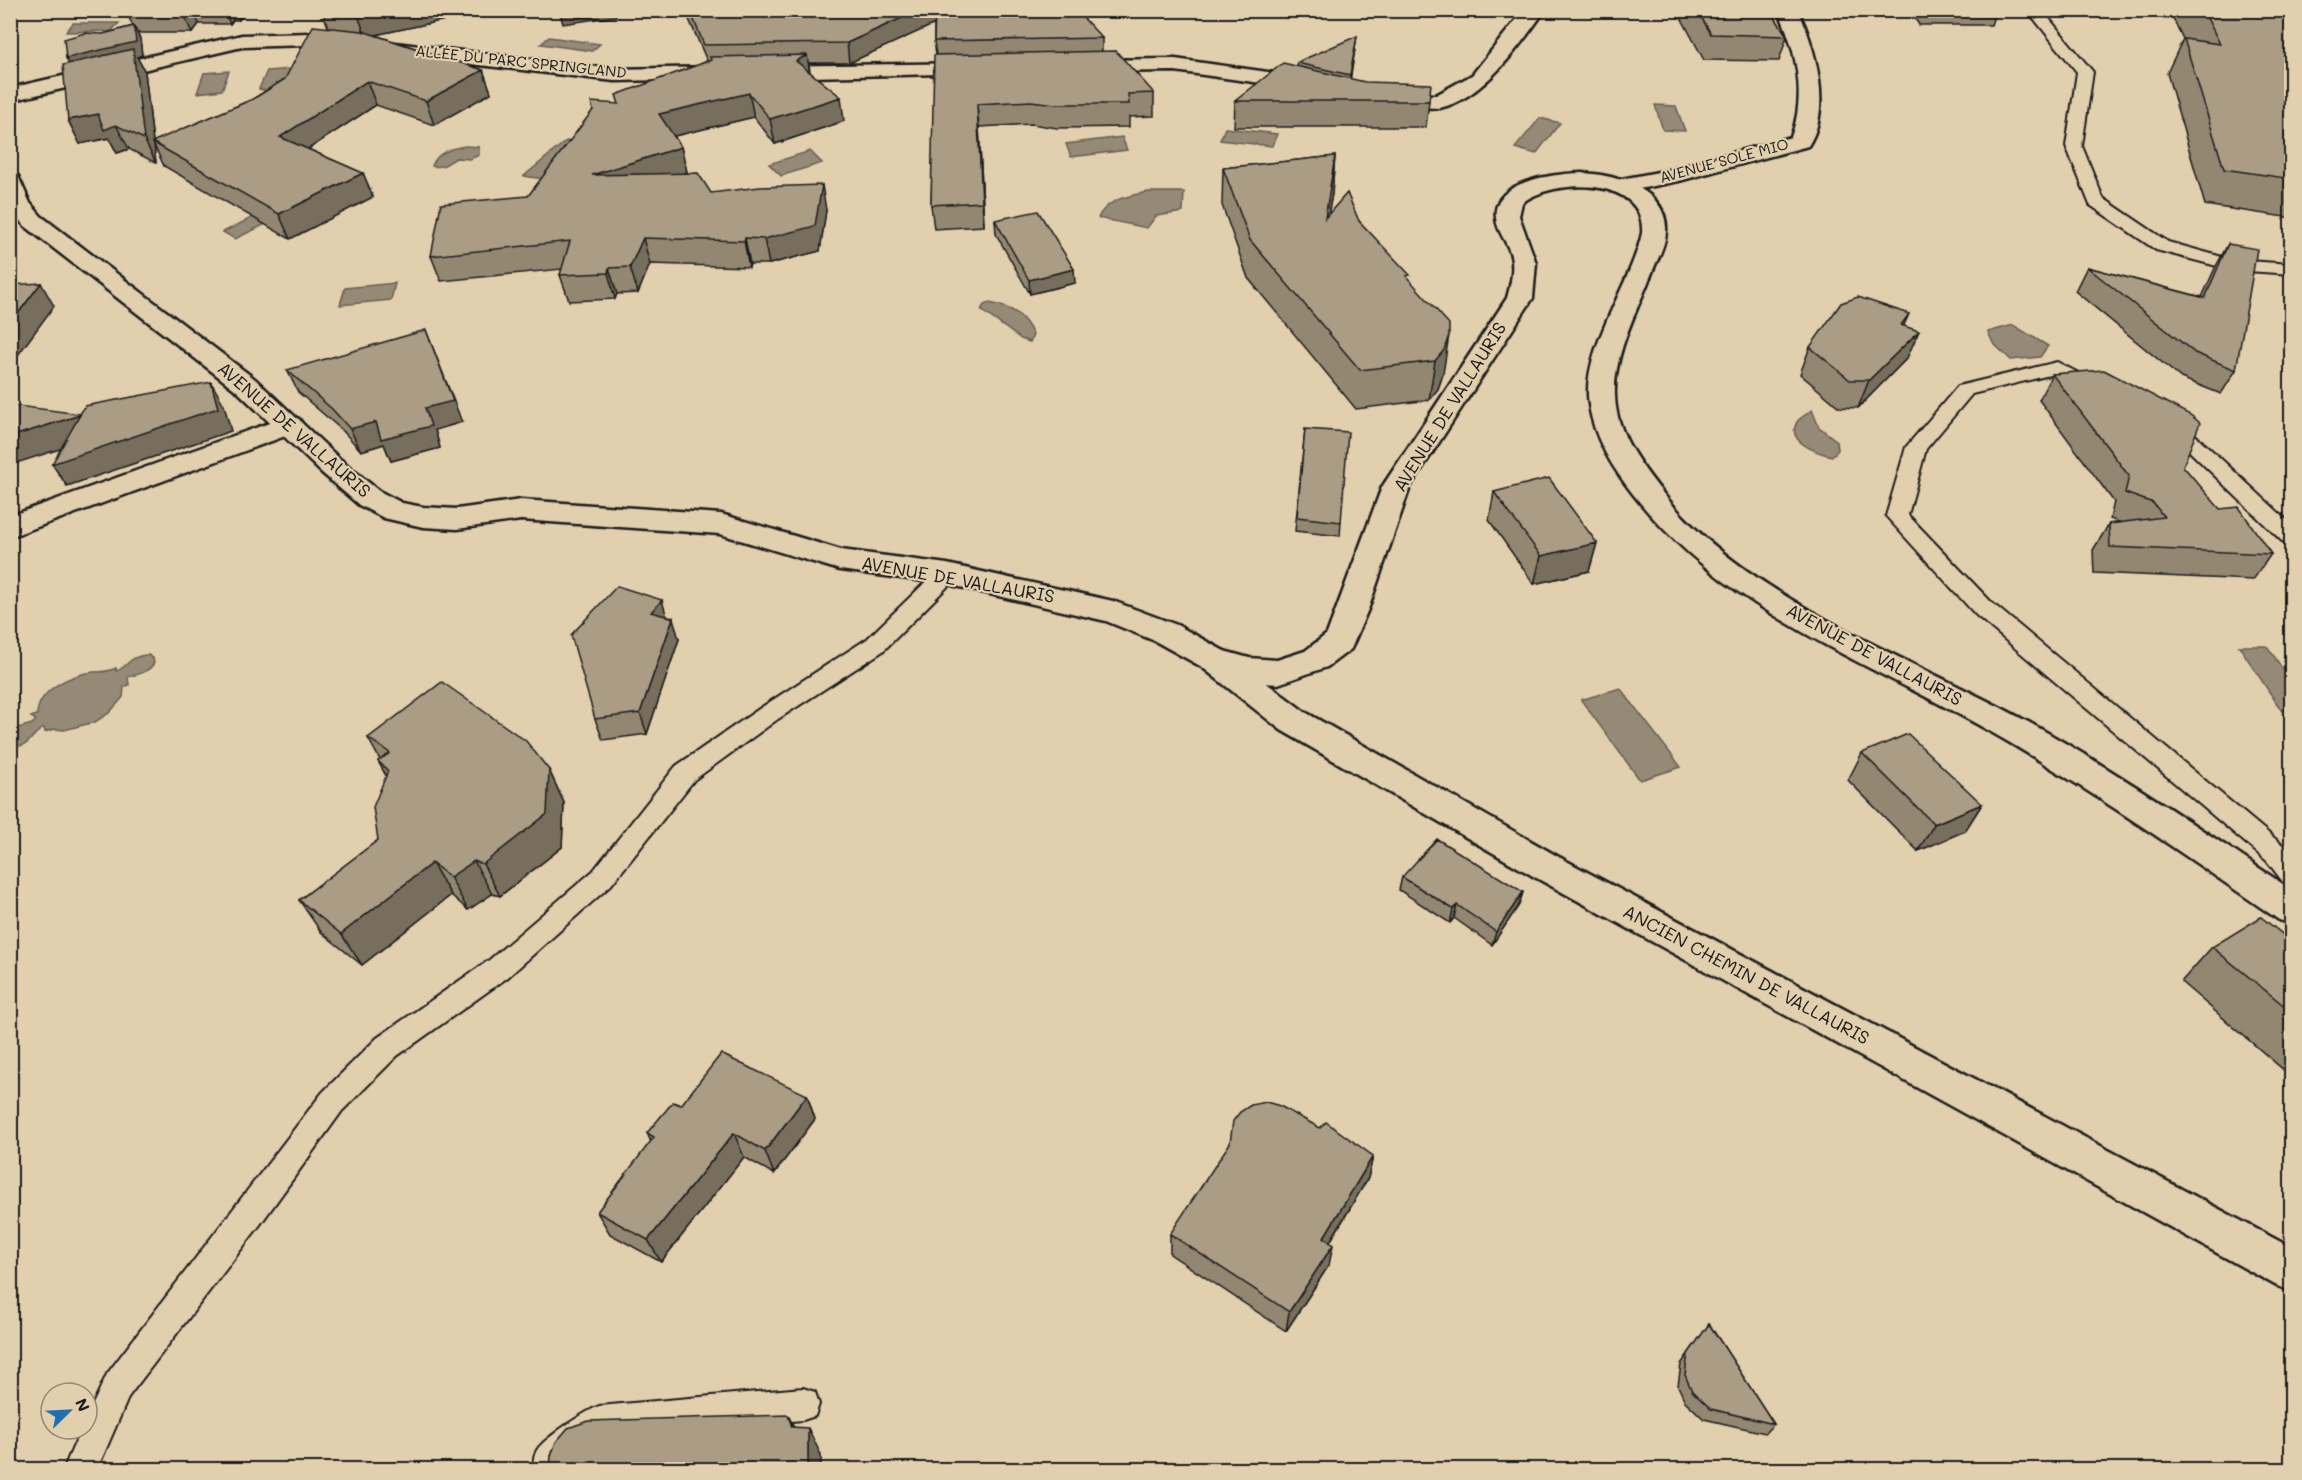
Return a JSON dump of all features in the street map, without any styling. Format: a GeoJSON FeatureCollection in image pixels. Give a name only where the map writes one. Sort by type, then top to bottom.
{"type":"FeatureCollection","features":[{"type":"Feature","properties":{"kind":"main road"},"geometry":{"type":"LineString","coordinates":[[1362,100],[1440,102],[1479,79],[1535,10]]}},
{"type":"Feature","properties":{"kind":"main road","name":"AVENUE SOLE MIO"},"geometry":{"type":"LineString","coordinates":[[1619,186],[1671,176],[1800,141],[1807,127],[1809,64],[1802,39],[1788,10]]}},
{"type":"Feature","properties":{"kind":"main road","name":"ALLÉE DU PARC SPRINGLAND"},"geometry":{"type":"LineString","coordinates":[[10,95],[242,41],[311,39],[614,75],[1001,68]]}},
{"type":"Feature","properties":{"kind":"main road"},"geometry":{"type":"LineString","coordinates":[[1059,67],[1175,65],[1275,79],[1330,92]]}},
{"type":"Feature","properties":{"kind":"main road","name":"AVENUE DE VALLAURIS"},"geometry":{"type":"LineString","coordinates":[[13,197],[33,221],[246,385],[331,466],[369,498],[394,511],[423,517],[457,519],[521,510],[693,520],[721,524],[840,560],[947,574],[1113,612],[1166,633],[1213,659],[1249,670],[1278,672],[1316,659],[1340,641],[1396,487],[1520,298],[1525,279],[1523,253],[1508,225],[1508,205],[1518,193],[1544,183],[1593,180],[1619,186],[1636,195],[1649,210],[1654,228],[1650,247],[1608,356],[1601,395],[1611,431],[1626,465],[1665,517],[1725,570],[1820,629],[2020,733],[2184,835],[2292,909]]}},
{"type":"Feature","properties":{"kind":"main road"},"geometry":{"type":"LineString","coordinates":[[10,527],[289,425]]}},
{"type":"Feature","properties":{"kind":"main road","name":"ANCIEN CHEMIN DE VALLAURIS"},"geometry":{"type":"LineString","coordinates":[[1213,659],[1293,721],[1545,866],[2292,1271]]}},
{"type":"Feature","properties":{"kind":"lane"},"geometry":{"type":"LineString","coordinates":[[2034,10],[2085,72],[2074,146],[2096,201],[2162,246],[2232,265],[2292,269]]}},
{"type":"Feature","properties":{"kind":"lane"},"geometry":{"type":"LineString","coordinates":[[2116,399],[2057,368],[1965,390],[1916,447],[1897,516],[1984,609],[2276,854],[2292,875]]}},
{"type":"Feature","properties":{"kind":"lane"},"geometry":{"type":"LineString","coordinates":[[2146,415],[2185,436],[2292,538]]}},
{"type":"Feature","properties":{"kind":"lane"},"geometry":{"type":"LineString","coordinates":[[80,1470],[118,1385],[332,1102],[387,1047],[498,969],[602,878],[686,773],[770,713],[875,645],[947,574]]}},
{"type":"Feature","properties":{"kind":"lane"},"geometry":{"type":"LineString","coordinates":[[550,1470],[550,1460],[599,1422],[803,1404]]}},
{"type":"Feature","properties":{"kind":"shaded area"},"geometry":{"type":"Polygon","coordinates":[[[73,23],[119,23],[111,31],[66,32],[73,23]]]}},
{"type":"Feature","properties":{"kind":"shaded area"},"geometry":{"type":"Polygon","coordinates":[[[549,37],[600,44],[592,51],[541,44],[549,37]]]}},
{"type":"Feature","properties":{"kind":"shaded area"},"geometry":{"type":"Polygon","coordinates":[[[291,69],[286,95],[259,89],[267,71],[291,69]]]}},
{"type":"Feature","properties":{"kind":"shaded area"},"geometry":{"type":"Polygon","coordinates":[[[229,71],[222,90],[197,93],[204,73],[229,71]]]}},
{"type":"Feature","properties":{"kind":"shaded area"},"geometry":{"type":"Polygon","coordinates":[[[1655,105],[1676,106],[1685,131],[1663,130],[1655,105]]]}},
{"type":"Feature","properties":{"kind":"shaded area"},"geometry":{"type":"Polygon","coordinates":[[[1540,118],[1560,123],[1536,154],[1515,148],[1540,118]]]}},
{"type":"Feature","properties":{"kind":"shaded area"},"geometry":{"type":"Polygon","coordinates":[[[1225,128],[1277,134],[1272,146],[1220,140],[1225,128]]]}},
{"type":"Feature","properties":{"kind":"shaded area"},"geometry":{"type":"Polygon","coordinates":[[[1122,137],[1127,150],[1071,157],[1066,144],[1122,137]]]}},
{"type":"Feature","properties":{"kind":"shaded area"},"geometry":{"type":"Polygon","coordinates":[[[566,141],[582,143],[556,181],[524,176],[566,141]]]}},
{"type":"Feature","properties":{"kind":"shaded area"},"geometry":{"type":"Polygon","coordinates":[[[466,146],[479,147],[479,155],[470,159],[456,158],[442,166],[432,166],[441,154],[466,146]]]}},
{"type":"Feature","properties":{"kind":"shaded area"},"geometry":{"type":"Polygon","coordinates":[[[810,151],[822,163],[781,176],[769,164],[810,151]]]}},
{"type":"Feature","properties":{"kind":"shaded area"},"geometry":{"type":"Polygon","coordinates":[[[1148,192],[1184,192],[1183,212],[1156,216],[1147,228],[1098,218],[1112,202],[1148,192]]]}},
{"type":"Feature","properties":{"kind":"shaded area"},"geometry":{"type":"Polygon","coordinates":[[[259,214],[272,221],[235,239],[223,232],[259,214]]]}},
{"type":"Feature","properties":{"kind":"shaded area"},"geometry":{"type":"Polygon","coordinates":[[[395,283],[391,300],[340,305],[345,288],[395,283]]]}},
{"type":"Feature","properties":{"kind":"shaded area"},"geometry":{"type":"Polygon","coordinates":[[[989,303],[1010,309],[1021,317],[1033,335],[1030,342],[1021,339],[981,310],[989,303]]]}},
{"type":"Feature","properties":{"kind":"shaded area"},"geometry":{"type":"Polygon","coordinates":[[[2013,325],[2048,346],[2040,357],[2011,360],[1993,343],[1988,332],[2013,325]]]}},
{"type":"Feature","properties":{"kind":"shaded area"},"geometry":{"type":"Polygon","coordinates":[[[1812,410],[1819,427],[1837,441],[1838,450],[1832,456],[1812,449],[1799,441],[1795,435],[1794,429],[1797,422],[1812,410]]]}},
{"type":"Feature","properties":{"kind":"shaded area"},"geometry":{"type":"Polygon","coordinates":[[[2239,646],[2267,646],[2291,681],[2291,725],[2239,646]]]}},
{"type":"Feature","properties":{"kind":"shaded area"},"geometry":{"type":"Polygon","coordinates":[[[148,655],[153,658],[152,666],[146,671],[128,677],[129,685],[124,687],[123,697],[109,713],[95,722],[64,730],[54,729],[45,732],[44,728],[39,730],[27,743],[11,746],[11,730],[32,724],[36,720],[31,717],[37,715],[43,698],[57,685],[75,676],[116,668],[116,671],[136,657],[148,655]]]}},
{"type":"Feature","properties":{"kind":"shaded area"},"geometry":{"type":"Polygon","coordinates":[[[1620,688],[1681,767],[1640,780],[1581,700],[1620,688]]]}},
{"type":"Feature","properties":{"kind":"building"},"geometry":{"type":"Polygon","coordinates":[[[339,10],[367,10],[357,13],[339,10]]]}},
{"type":"Feature","properties":{"kind":"building"},"geometry":{"type":"Polygon","coordinates":[[[690,10],[780,10],[783,15],[793,10],[919,10],[847,43],[704,45],[690,10]]]}},
{"type":"Feature","properties":{"kind":"building"},"geometry":{"type":"Polygon","coordinates":[[[935,10],[1076,10],[1102,38],[934,41],[935,10]]]}},
{"type":"Feature","properties":{"kind":"building"},"geometry":{"type":"Polygon","coordinates":[[[1697,10],[1770,10],[1787,36],[1711,34],[1697,10]]]}},
{"type":"Feature","properties":{"kind":"building"},"geometry":{"type":"Polygon","coordinates":[[[2203,10],[2292,10],[2292,179],[2224,169],[2184,39],[2220,44],[2203,10]]]}},
{"type":"Feature","properties":{"kind":"building"},"geometry":{"type":"Polygon","coordinates":[[[134,26],[136,42],[66,58],[64,39],[85,33],[103,34],[134,26]]]}},
{"type":"Feature","properties":{"kind":"building"},"geometry":{"type":"Polygon","coordinates":[[[313,26],[362,31],[483,70],[426,101],[367,81],[280,137],[363,173],[279,214],[152,142],[253,99],[285,79],[313,26]]]}},
{"type":"Feature","properties":{"kind":"building"},"geometry":{"type":"Polygon","coordinates":[[[1357,36],[1350,75],[1297,63],[1300,61],[1357,36]]]}},
{"type":"Feature","properties":{"kind":"building"},"geometry":{"type":"Polygon","coordinates":[[[133,49],[144,139],[116,125],[104,130],[98,114],[68,120],[63,65],[133,49]]]}},
{"type":"Feature","properties":{"kind":"building"},"geometry":{"type":"Polygon","coordinates":[[[1116,51],[1154,93],[1128,94],[1129,104],[1056,104],[1031,101],[977,104],[982,202],[931,205],[934,55],[1116,51]]]}},
{"type":"Feature","properties":{"kind":"building"},"geometry":{"type":"Polygon","coordinates":[[[807,55],[796,61],[841,97],[770,119],[749,93],[659,114],[681,147],[592,175],[698,173],[711,193],[760,187],[822,185],[815,226],[764,239],[745,238],[744,241],[643,238],[630,267],[609,268],[608,273],[560,275],[570,241],[431,256],[441,204],[528,196],[593,110],[591,102],[619,104],[616,95],[711,60],[710,57],[807,55]]]}},
{"type":"Feature","properties":{"kind":"building"},"geometry":{"type":"Polygon","coordinates":[[[1283,63],[1365,82],[1431,84],[1429,101],[1235,101],[1283,63]]]}},
{"type":"Feature","properties":{"kind":"building"},"geometry":{"type":"Polygon","coordinates":[[[1335,156],[1325,218],[1347,193],[1359,221],[1410,275],[1406,276],[1449,324],[1449,335],[1444,350],[1435,361],[1360,370],[1250,240],[1223,168],[1335,156]]]}},
{"type":"Feature","properties":{"kind":"building"},"geometry":{"type":"Polygon","coordinates":[[[1038,211],[1074,269],[1029,280],[995,220],[1038,211]]]}},
{"type":"Feature","properties":{"kind":"building"},"geometry":{"type":"Polygon","coordinates":[[[2228,244],[2257,249],[2236,370],[2195,353],[2087,267],[2205,298],[2228,244]]]}},
{"type":"Feature","properties":{"kind":"building"},"geometry":{"type":"Polygon","coordinates":[[[41,283],[10,324],[10,285],[41,283]]]}},
{"type":"Feature","properties":{"kind":"building"},"geometry":{"type":"Polygon","coordinates":[[[1858,297],[1909,314],[1901,325],[1919,331],[1869,380],[1850,380],[1810,347],[1841,303],[1858,297]]]}},
{"type":"Feature","properties":{"kind":"building"},"geometry":{"type":"Polygon","coordinates":[[[426,330],[453,401],[425,408],[431,426],[381,439],[376,422],[350,429],[332,409],[287,370],[426,330]]]}},
{"type":"Feature","properties":{"kind":"building"},"geometry":{"type":"Polygon","coordinates":[[[2104,370],[2192,416],[2200,423],[2183,466],[2220,509],[2239,507],[2271,554],[2110,547],[2109,524],[2164,517],[2153,503],[2125,493],[2129,476],[2052,374],[2104,370]]]}},
{"type":"Feature","properties":{"kind":"building"},"geometry":{"type":"Polygon","coordinates":[[[211,382],[218,408],[52,464],[80,415],[10,437],[10,405],[80,414],[85,406],[211,382]]]}},
{"type":"Feature","properties":{"kind":"building"},"geometry":{"type":"Polygon","coordinates":[[[1305,429],[1348,432],[1341,522],[1297,517],[1305,429]]]}},
{"type":"Feature","properties":{"kind":"building"},"geometry":{"type":"Polygon","coordinates":[[[1549,478],[1597,543],[1541,556],[1494,492],[1549,478]]]}},
{"type":"Feature","properties":{"kind":"building"},"geometry":{"type":"Polygon","coordinates":[[[617,586],[662,600],[651,612],[673,618],[640,713],[595,719],[571,635],[617,586]]]}},
{"type":"Feature","properties":{"kind":"building"},"geometry":{"type":"Polygon","coordinates":[[[442,682],[526,741],[549,770],[547,814],[483,864],[474,861],[450,877],[432,863],[341,934],[299,900],[378,840],[373,807],[388,771],[378,761],[390,753],[368,738],[442,682]]]}},
{"type":"Feature","properties":{"kind":"building"},"geometry":{"type":"Polygon","coordinates":[[[1908,734],[1982,804],[1934,824],[1862,753],[1908,734]]]}},
{"type":"Feature","properties":{"kind":"building"},"geometry":{"type":"Polygon","coordinates":[[[1437,839],[1523,892],[1496,932],[1457,905],[1453,909],[1402,877],[1437,839]]]}},
{"type":"Feature","properties":{"kind":"building"},"geometry":{"type":"Polygon","coordinates":[[[2261,917],[2290,940],[2292,939],[2292,1012],[2212,947],[2261,917]]]}},
{"type":"Feature","properties":{"kind":"building"},"geometry":{"type":"Polygon","coordinates":[[[721,1054],[807,1095],[765,1151],[734,1133],[648,1240],[597,1212],[654,1137],[647,1133],[673,1102],[681,1105],[721,1054]]]}},
{"type":"Feature","properties":{"kind":"building"},"geometry":{"type":"Polygon","coordinates":[[[1266,1102],[1280,1106],[1320,1128],[1326,1122],[1373,1156],[1324,1237],[1333,1245],[1289,1312],[1170,1234],[1230,1143],[1233,1121],[1240,1112],[1251,1105],[1266,1102]]]}},
{"type":"Feature","properties":{"kind":"building"},"geometry":{"type":"Polygon","coordinates":[[[1709,1324],[1774,1424],[1711,1409],[1692,1391],[1685,1375],[1688,1354],[1709,1324]]]}},
{"type":"Feature","properties":{"kind":"building"},"geometry":{"type":"Polygon","coordinates":[[[788,1415],[792,1427],[808,1428],[808,1470],[550,1470],[551,1456],[556,1442],[568,1428],[588,1421],[788,1415]]]}}]}
